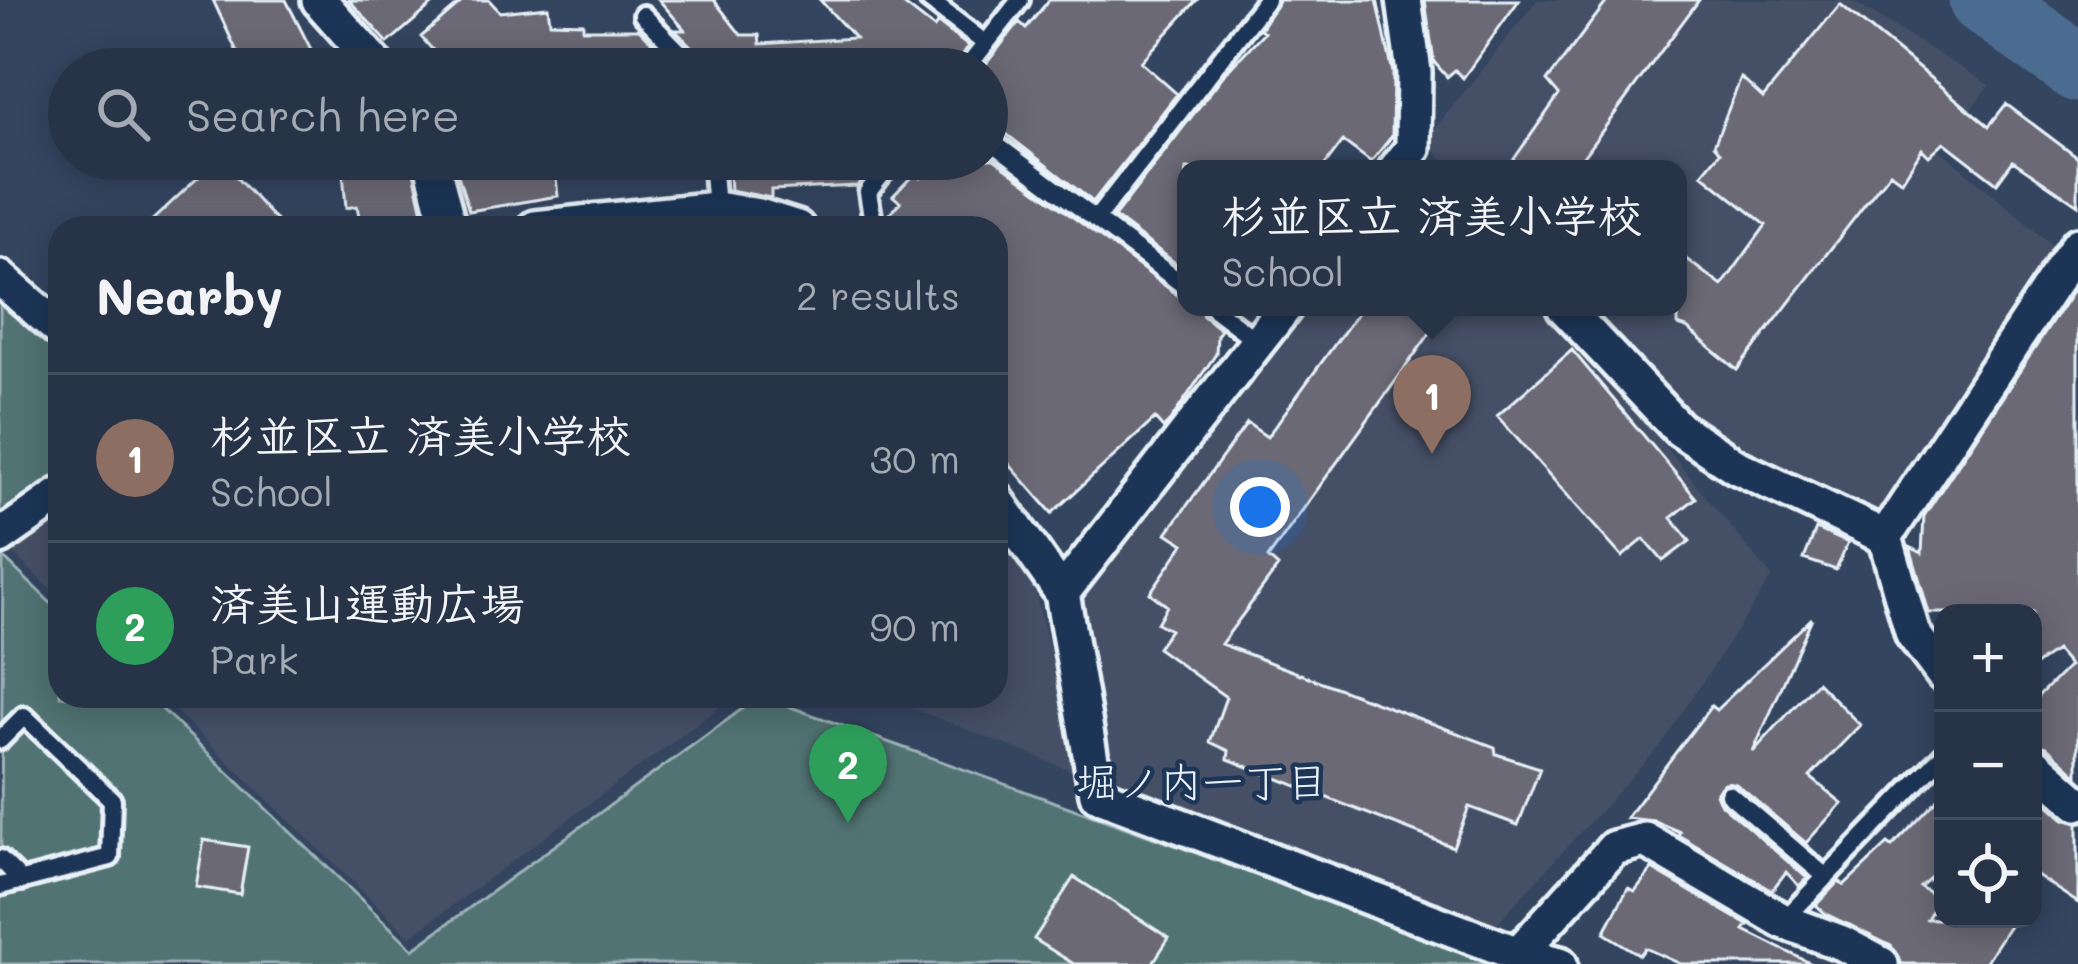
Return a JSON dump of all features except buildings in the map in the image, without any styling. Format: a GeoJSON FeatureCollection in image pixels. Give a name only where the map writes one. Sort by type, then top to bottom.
{"type":"FeatureCollection","features":[{"type":"Feature","properties":{"kind":"street"},"geometry":{"type":"LineString","coordinates":[[1404,0],[1414,72],[1414,160]]}},
{"type":"Feature","properties":{"kind":"street"},"geometry":{"type":"LineString","coordinates":[[321,1],[362,48]]}},
{"type":"Feature","properties":{"kind":"street"},"geometry":{"type":"LineString","coordinates":[[435,180],[445,216]]}},
{"type":"Feature","properties":{"kind":"street"},"geometry":{"type":"LineString","coordinates":[[649,216],[716,209],[759,216]]}},
{"type":"Feature","properties":{"kind":"street"},"geometry":{"type":"LineString","coordinates":[[1885,537],[2075,258]]}},
{"type":"Feature","properties":{"kind":"street"},"geometry":{"type":"LineString","coordinates":[[0,278],[48,320]]}},
{"type":"Feature","properties":{"kind":"street"},"geometry":{"type":"LineString","coordinates":[[1062,593],[1278,316]]}},
{"type":"Feature","properties":{"kind":"street"},"geometry":{"type":"LineString","coordinates":[[1572,316],[1679,429],[1735,466],[1885,537],[1913,634],[1934,662]]}},
{"type":"Feature","properties":{"kind":"street"},"geometry":{"type":"LineString","coordinates":[[0,537],[48,503]]}},
{"type":"Feature","properties":{"kind":"street"},"geometry":{"type":"LineString","coordinates":[[1008,516],[1062,593],[1097,794],[1518,954],[1560,964]]}},
{"type":"Feature","properties":{"kind":"street"},"geometry":{"type":"LineString","coordinates":[[2042,771],[2078,802]]}},
{"type":"Feature","properties":{"kind":"street"},"geometry":{"type":"LineString","coordinates":[[1518,954],[1614,848],[1645,839],[1783,921],[1881,964]]}},
{"type":"Feature","properties":{"kind":"lane"},"geometry":{"type":"LineString","coordinates":[[929,0],[986,44]]}},
{"type":"Feature","properties":{"kind":"lane"},"geometry":{"type":"LineString","coordinates":[[983,48],[1020,0]]}},
{"type":"Feature","properties":{"kind":"lane"},"geometry":{"type":"LineString","coordinates":[[1096,219],[1266,0]]}},
{"type":"Feature","properties":{"kind":"lane"},"geometry":{"type":"LineString","coordinates":[[643,15],[675,48]]}},
{"type":"Feature","properties":{"kind":"lane"},"geometry":{"type":"LineString","coordinates":[[1008,154],[1177,280]]}},
{"type":"Feature","properties":{"kind":"lane"},"geometry":{"type":"LineString","coordinates":[[714,180],[716,209]]}},
{"type":"Feature","properties":{"kind":"lane"},"geometry":{"type":"LineString","coordinates":[[872,216],[868,192],[877,180]]}},
{"type":"Feature","properties":{"kind":"lane"},"geometry":{"type":"LineString","coordinates":[[1224,316],[1258,342]]}},
{"type":"Feature","properties":{"kind":"lane"},"geometry":{"type":"LineString","coordinates":[[0,740],[24,716],[112,800],[110,857],[0,886]]}},
{"type":"Feature","properties":{"kind":"lane"},"geometry":{"type":"LineString","coordinates":[[1783,921],[1934,764]]}},
{"type":"Feature","properties":{"kind":"lane"},"geometry":{"type":"LineString","coordinates":[[1729,794],[1826,877]]}},
{"type":"Feature","properties":{"kind":"lane"},"geometry":{"type":"LineString","coordinates":[[0,859],[22,880]]}},
{"type":"Feature","properties":{"kind":"shaded area"},"geometry":{"type":"Polygon","coordinates":[[[1537,0],[1850,0],[1989,85],[1940,150],[2060,251],[1883,519],[1833,492],[1722,446],[1596,316],[1687,316],[1687,160],[1443,160],[1425,141],[1537,0]]]}},
{"type":"Feature","properties":{"kind":"shaded area"},"geometry":{"type":"Polygon","coordinates":[[[1297,316],[1555,316],[1772,577],[1661,745],[1485,936],[1112,780],[1080,603],[1297,316]]]}},
{"type":"Feature","properties":{"kind":"shaded area"},"geometry":{"type":"Polygon","coordinates":[[[48,526],[48,587],[12,552],[48,526]]]}},
{"type":"Feature","properties":{"kind":"shaded area"},"geometry":{"type":"Polygon","coordinates":[[[1008,543],[1031,575],[1080,774],[912,708],[1008,708],[1008,543]]]}},
{"type":"Feature","properties":{"kind":"shaded area"},"geometry":{"type":"Polygon","coordinates":[[[172,708],[719,708],[410,937],[172,708]]]}},
{"type":"Feature","properties":{"kind":"green space"},"geometry":{"type":"Polygon","coordinates":[[[0,292],[48,334],[48,492],[0,526],[0,292]]]}},
{"type":"Feature","properties":{"kind":"green space"},"geometry":{"type":"Polygon","coordinates":[[[3,557],[48,600],[48,708],[161,708],[413,949],[744,708],[793,708],[1505,964],[0,964],[3,557]]]}},
{"type":"Feature","properties":{"kind":"waterway"},"geometry":{"type":"LineString","coordinates":[[1983,0],[2078,68]]}},
{"type":"Feature","properties":{"kind":"place","name":"杉並区立 済美小学校"},"geometry":{"type":"Point","coordinates":[1432,454]}},
{"type":"Feature","properties":{"kind":"place","name":"済美山運動広場"},"geometry":{"type":"Point","coordinates":[848,823]}},
{"type":"Feature","properties":{"kind":"district","name":"堀ノ内一丁目"},"geometry":{"type":"Point","coordinates":[1202,782]}}]}
